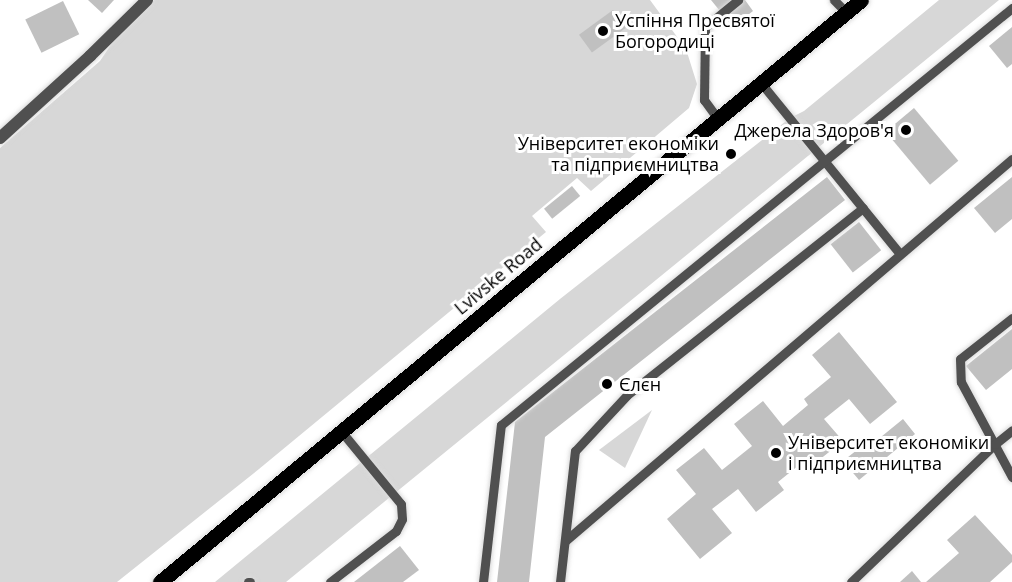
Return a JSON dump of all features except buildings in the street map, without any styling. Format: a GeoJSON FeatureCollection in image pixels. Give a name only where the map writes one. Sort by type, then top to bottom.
{"type":"FeatureCollection","features":[{"type":"Feature","properties":{"kind":"main road","name":"Lvivske Road"},"geometry":{"type":"LineString","coordinates":[[160,582],[861,0]]}},
{"type":"Feature","properties":{"kind":"street"},"geometry":{"type":"LineString","coordinates":[[0,138],[90,56],[147,0]]}},
{"type":"Feature","properties":{"kind":"lane"},"geometry":{"type":"LineString","coordinates":[[718,119],[704,100],[705,27],[738,0]]}},
{"type":"Feature","properties":{"kind":"lane"},"geometry":{"type":"LineString","coordinates":[[834,0],[846,12]]}},
{"type":"Feature","properties":{"kind":"lane"},"geometry":{"type":"LineString","coordinates":[[483,582],[501,425],[1012,8]]}},
{"type":"Feature","properties":{"kind":"lane"},"geometry":{"type":"LineString","coordinates":[[761,83],[899,253]]}},
{"type":"Feature","properties":{"kind":"lane"},"geometry":{"type":"LineString","coordinates":[[565,541],[899,253],[1012,159]]}},
{"type":"Feature","properties":{"kind":"lane"},"geometry":{"type":"LineString","coordinates":[[560,582],[575,451],[627,395],[862,208]]}},
{"type":"Feature","properties":{"kind":"lane"},"geometry":{"type":"LineString","coordinates":[[1012,318],[960,359],[961,382],[1012,477]]}},
{"type":"Feature","properties":{"kind":"lane"},"geometry":{"type":"LineString","coordinates":[[851,582],[994,444],[1012,430]]}},
{"type":"Feature","properties":{"kind":"lane"},"geometry":{"type":"LineString","coordinates":[[330,582],[396,531],[402,519],[401,504],[341,431]]}},
{"type":"Feature","properties":{"kind":"shaded area"},"geometry":{"type":"Polygon","coordinates":[[[154,0],[650,0],[686,49],[697,84],[689,108],[591,191],[577,178],[532,216],[546,232],[259,469],[117,582],[0,582],[0,148],[100,61],[116,37],[154,0]]]}},
{"type":"Feature","properties":{"kind":"shaded area"},"geometry":{"type":"Polygon","coordinates":[[[939,0],[999,0],[286,582],[215,582],[560,299],[790,118],[804,111],[939,0]]]}},
{"type":"Feature","properties":{"kind":"shaded area"},"geometry":{"type":"Polygon","coordinates":[[[652,410],[625,468],[599,450],[652,410]]]}},
{"type":"Feature","properties":{"kind":"place","name":"Успіння Пресвятої Богородиці"},"geometry":{"type":"Point","coordinates":[603,31]}},
{"type":"Feature","properties":{"kind":"place","name":"Джерела Здоров'я"},"geometry":{"type":"Point","coordinates":[906,130]}},
{"type":"Feature","properties":{"kind":"place","name":"Університет економіки та підприємництва"},"geometry":{"type":"Point","coordinates":[731,154]}},
{"type":"Feature","properties":{"kind":"place","name":"Єлєн"},"geometry":{"type":"Point","coordinates":[607,384]}},
{"type":"Feature","properties":{"kind":"place","name":"Університет економіки і підприємництва"},"geometry":{"type":"Point","coordinates":[776,453]}}]}
